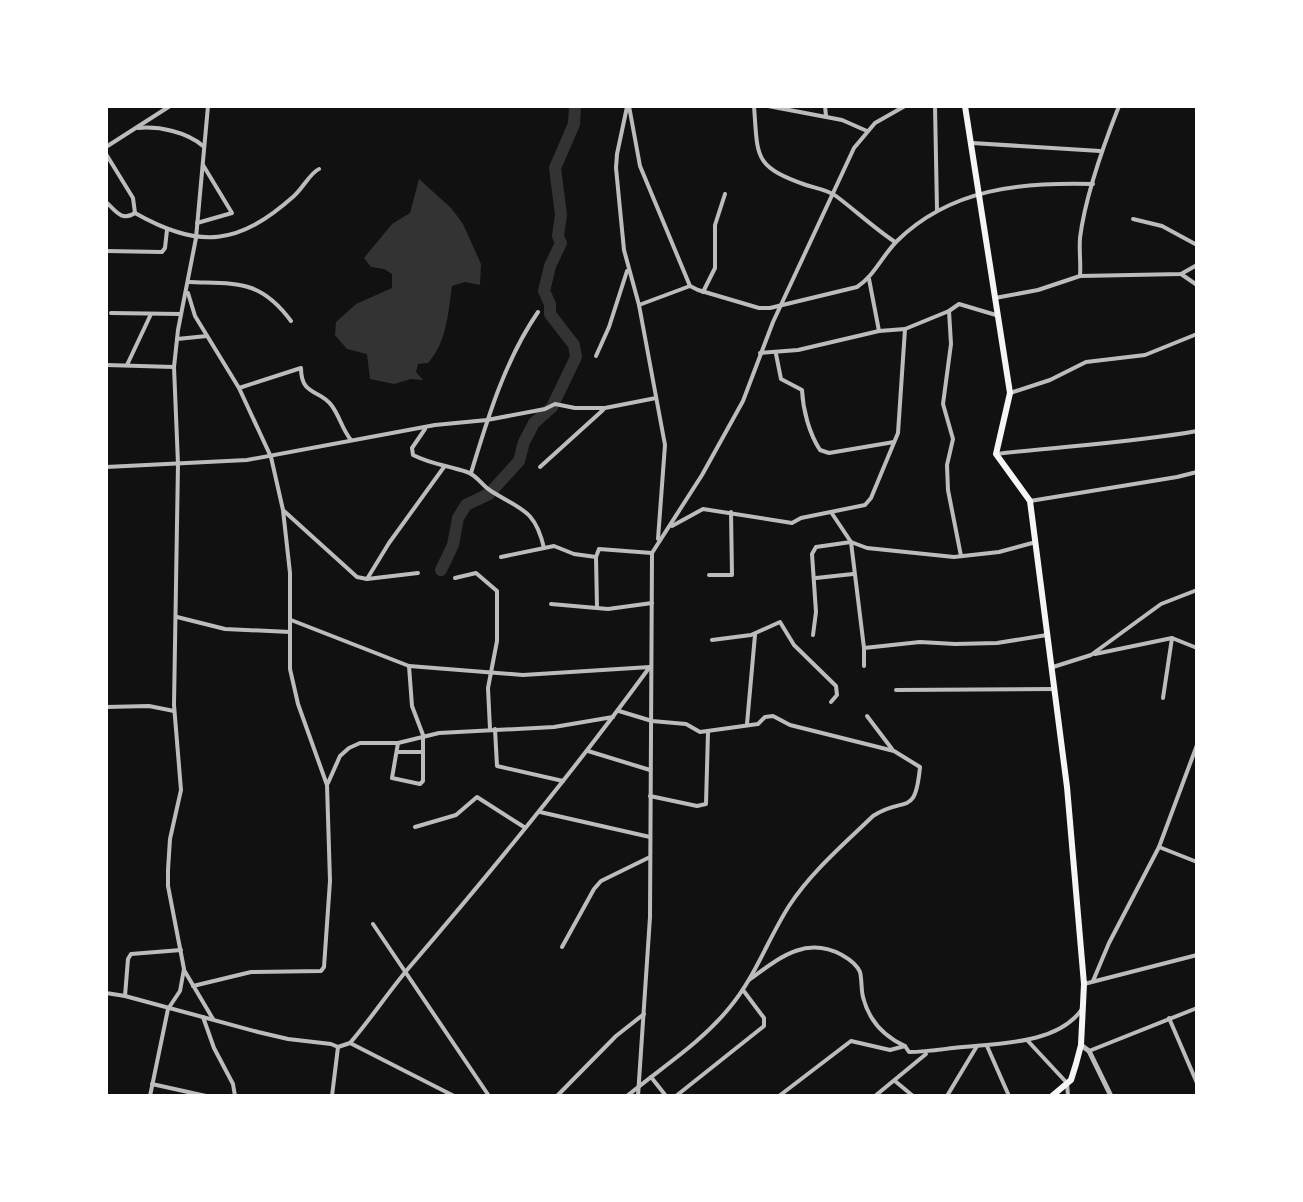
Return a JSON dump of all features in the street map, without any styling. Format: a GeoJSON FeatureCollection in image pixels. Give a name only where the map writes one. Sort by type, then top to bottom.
{"type":"FeatureCollection","features":[{"type":"Feature","properties":{"kind":"main road"},"geometry":{"type":"LineString","coordinates":[[965,106],[1010,393],[996,454],[1030,501],[1053,667],[1084,984],[1081,1045],[1071,1080],[1052,1096]]}},
{"type":"Feature","properties":{"kind":"street"},"geometry":{"type":"LineString","coordinates":[[106,147],[170,106]]}},
{"type":"Feature","properties":{"kind":"street"},"geometry":{"type":"LineString","coordinates":[[150,1096],[168,1009],[180,991],[184,969],[168,886],[168,852],[181,790],[174,711],[178,464],[174,367],[196,238],[208,106]]}},
{"type":"Feature","properties":{"kind":"street"},"geometry":{"type":"LineString","coordinates":[[628,106],[616,168],[623,244],[639,305],[666,453],[658,542]]}},
{"type":"Feature","properties":{"kind":"street"},"geometry":{"type":"LineString","coordinates":[[628,106],[643,175],[690,286],[759,308],[848,290],[869,279],[895,242],[937,210],[979,192],[1009,187],[1093,184]]}},
{"type":"Feature","properties":{"kind":"street"},"geometry":{"type":"LineString","coordinates":[[754,106],[757,148],[766,166],[777,174],[835,194],[865,222],[895,242]]}},
{"type":"Feature","properties":{"kind":"street"},"geometry":{"type":"LineString","coordinates":[[768,106],[826,116],[867,131]]}},
{"type":"Feature","properties":{"kind":"street"},"geometry":{"type":"LineString","coordinates":[[825,106],[826,116]]}},
{"type":"Feature","properties":{"kind":"street"},"geometry":{"type":"LineString","coordinates":[[638,1096],[650,917],[652,553],[743,401],[760,353],[854,148],[867,131],[884,117],[905,106]]}},
{"type":"Feature","properties":{"kind":"street"},"geometry":{"type":"LineString","coordinates":[[935,106],[937,210]]}},
{"type":"Feature","properties":{"kind":"street"},"geometry":{"type":"LineString","coordinates":[[1080,276],[1081,238],[1099,168],[1100,151],[1119,106]]}},
{"type":"Feature","properties":{"kind":"street"},"geometry":{"type":"LineString","coordinates":[[135,128],[158,128],[190,138],[203,146]]}},
{"type":"Feature","properties":{"kind":"street"},"geometry":{"type":"LineString","coordinates":[[972,143],[1100,151]]}},
{"type":"Feature","properties":{"kind":"street"},"geometry":{"type":"LineString","coordinates":[[106,154],[133,198],[135,213]]}},
{"type":"Feature","properties":{"kind":"street"},"geometry":{"type":"LineString","coordinates":[[197,223],[232,213],[202,163]]}},
{"type":"Feature","properties":{"kind":"street"},"geometry":{"type":"LineString","coordinates":[[135,213],[167,230],[196,238],[236,233],[262,223],[301,190],[313,171],[319,169]]}},
{"type":"Feature","properties":{"kind":"street"},"geometry":{"type":"LineString","coordinates":[[703,292],[715,268],[715,225],[725,194]]}},
{"type":"Feature","properties":{"kind":"street"},"geometry":{"type":"LineString","coordinates":[[106,202],[120,215],[135,213]]}},
{"type":"Feature","properties":{"kind":"street"},"geometry":{"type":"LineString","coordinates":[[1133,219],[1162,226],[1197,245]]}},
{"type":"Feature","properties":{"kind":"street"},"geometry":{"type":"LineString","coordinates":[[106,251],[162,252],[167,230]]}},
{"type":"Feature","properties":{"kind":"street"},"geometry":{"type":"LineString","coordinates":[[995,298],[1038,290],[1080,276],[1181,274],[1197,265]]}},
{"type":"Feature","properties":{"kind":"street"},"geometry":{"type":"LineString","coordinates":[[596,356],[628,269]]}},
{"type":"Feature","properties":{"kind":"street"},"geometry":{"type":"LineString","coordinates":[[1181,274],[1197,285]]}},
{"type":"Feature","properties":{"kind":"street"},"geometry":{"type":"LineString","coordinates":[[869,279],[879,331]]}},
{"type":"Feature","properties":{"kind":"street"},"geometry":{"type":"LineString","coordinates":[[189,282],[247,285],[263,292],[291,321]]}},
{"type":"Feature","properties":{"kind":"street"},"geometry":{"type":"LineString","coordinates":[[639,305],[690,286]]}},
{"type":"Feature","properties":{"kind":"street"},"geometry":{"type":"LineString","coordinates":[[187,290],[191,307],[239,388],[271,457],[283,510],[290,573],[289,661],[293,684],[327,785],[330,881],[324,967],[316,971],[251,972],[193,986]]}},
{"type":"Feature","properties":{"kind":"street"},"geometry":{"type":"LineString","coordinates":[[760,353],[775,353],[879,331],[905,329],[959,304],[996,315]]}},
{"type":"Feature","properties":{"kind":"street"},"geometry":{"type":"LineString","coordinates":[[949,311],[951,344],[943,404],[953,439],[947,465],[948,490],[961,557]]}},
{"type":"Feature","properties":{"kind":"street"},"geometry":{"type":"LineString","coordinates":[[471,473],[487,420],[513,353],[538,312]]}},
{"type":"Feature","properties":{"kind":"street"},"geometry":{"type":"LineString","coordinates":[[111,313],[181,314]]}},
{"type":"Feature","properties":{"kind":"street"},"geometry":{"type":"LineString","coordinates":[[127,365],[151,314]]}},
{"type":"Feature","properties":{"kind":"street"},"geometry":{"type":"LineString","coordinates":[[669,528],[697,511],[731,512],[792,523],[801,518],[868,502],[900,423],[899,396],[905,329]]}},
{"type":"Feature","properties":{"kind":"street"},"geometry":{"type":"LineString","coordinates":[[1010,393],[1050,380],[1086,362],[1145,355],[1197,334]]}},
{"type":"Feature","properties":{"kind":"street"},"geometry":{"type":"LineString","coordinates":[[177,339],[207,336]]}},
{"type":"Feature","properties":{"kind":"street"},"geometry":{"type":"LineString","coordinates":[[775,353],[781,379],[802,390],[811,433],[820,450],[829,453],[894,442]]}},
{"type":"Feature","properties":{"kind":"street"},"geometry":{"type":"LineString","coordinates":[[106,365],[174,367]]}},
{"type":"Feature","properties":{"kind":"street"},"geometry":{"type":"LineString","coordinates":[[239,388],[301,368],[303,383],[310,391],[331,403],[351,440]]}},
{"type":"Feature","properties":{"kind":"street"},"geometry":{"type":"LineString","coordinates":[[106,467],[271,457],[426,427],[487,420],[545,409],[555,404],[605,408],[656,398]]}},
{"type":"Feature","properties":{"kind":"street"},"geometry":{"type":"LineString","coordinates":[[540,467],[605,408]]}},
{"type":"Feature","properties":{"kind":"street"},"geometry":{"type":"LineString","coordinates":[[426,427],[411,452],[416,457],[444,467],[471,473],[489,490],[526,511],[534,520],[544,548]]}},
{"type":"Feature","properties":{"kind":"street"},"geometry":{"type":"LineString","coordinates":[[996,454],[1197,431]]}},
{"type":"Feature","properties":{"kind":"street"},"geometry":{"type":"LineString","coordinates":[[367,579],[444,467]]}},
{"type":"Feature","properties":{"kind":"street"},"geometry":{"type":"LineString","coordinates":[[1030,501],[1197,472]]}},
{"type":"Feature","properties":{"kind":"street"},"geometry":{"type":"LineString","coordinates":[[283,510],[357,577],[367,579],[418,573]]}},
{"type":"Feature","properties":{"kind":"street"},"geometry":{"type":"LineString","coordinates":[[709,575],[732,575],[731,512]]}},
{"type":"Feature","properties":{"kind":"street"},"geometry":{"type":"LineString","coordinates":[[831,512],[851,542],[864,666]]}},
{"type":"Feature","properties":{"kind":"street"},"geometry":{"type":"LineString","coordinates":[[813,635],[816,578],[813,550],[816,547],[851,542],[867,548],[961,557],[999,552],[1036,542]]}},
{"type":"Feature","properties":{"kind":"street"},"geometry":{"type":"LineString","coordinates":[[501,557],[554,546],[574,554],[596,557]]}},
{"type":"Feature","properties":{"kind":"street"},"geometry":{"type":"LineString","coordinates":[[597,607],[596,557],[599,549],[652,553]]}},
{"type":"Feature","properties":{"kind":"street"},"geometry":{"type":"LineString","coordinates":[[455,578],[472,572],[495,588],[498,633],[490,672],[497,766],[564,781]]}},
{"type":"Feature","properties":{"kind":"street"},"geometry":{"type":"LineString","coordinates":[[816,578],[853,574]]}},
{"type":"Feature","properties":{"kind":"street"},"geometry":{"type":"LineString","coordinates":[[1091,655],[1161,604],[1197,590]]}},
{"type":"Feature","properties":{"kind":"street"},"geometry":{"type":"LineString","coordinates":[[551,604],[608,609],[652,602]]}},
{"type":"Feature","properties":{"kind":"street"},"geometry":{"type":"LineString","coordinates":[[177,617],[225,629],[290,632]]}},
{"type":"Feature","properties":{"kind":"street"},"geometry":{"type":"LineString","coordinates":[[291,620],[409,666],[548,675],[650,667]]}},
{"type":"Feature","properties":{"kind":"street"},"geometry":{"type":"LineString","coordinates":[[712,640],[755,633],[780,622],[794,645],[836,686],[837,695],[831,702]]}},
{"type":"Feature","properties":{"kind":"street"},"geometry":{"type":"LineString","coordinates":[[747,724],[755,633]]}},
{"type":"Feature","properties":{"kind":"street"},"geometry":{"type":"LineString","coordinates":[[864,648],[910,642],[997,643],[1049,635]]}},
{"type":"Feature","properties":{"kind":"street"},"geometry":{"type":"LineString","coordinates":[[1163,698],[1172,638]]}},
{"type":"Feature","properties":{"kind":"street"},"geometry":{"type":"LineString","coordinates":[[1053,667],[1091,655],[1172,638],[1197,648]]}},
{"type":"Feature","properties":{"kind":"street"},"geometry":{"type":"LineString","coordinates":[[398,743],[392,778],[420,784],[423,781],[423,735],[412,706],[409,666]]}},
{"type":"Feature","properties":{"kind":"street"},"geometry":{"type":"LineString","coordinates":[[106,993],[288,1039],[338,1047],[350,1043],[564,781],[650,667]]}},
{"type":"Feature","properties":{"kind":"street"},"geometry":{"type":"LineString","coordinates":[[896,690],[1055,689]]}},
{"type":"Feature","properties":{"kind":"street"},"geometry":{"type":"LineString","coordinates":[[106,707],[149,706],[174,711]]}},
{"type":"Feature","properties":{"kind":"street"},"geometry":{"type":"LineString","coordinates":[[619,711],[652,721],[686,724],[696,731],[708,732],[758,724],[765,717],[773,716],[790,725],[894,751],[920,767],[913,800],[873,816],[816,872],[786,910],[743,990],[727,1011],[683,1054],[627,1096]]}},
{"type":"Feature","properties":{"kind":"street"},"geometry":{"type":"LineString","coordinates":[[867,716],[894,751]]}},
{"type":"Feature","properties":{"kind":"street"},"geometry":{"type":"LineString","coordinates":[[327,785],[336,763],[354,744],[398,743],[423,735],[492,729],[554,727],[613,717]]}},
{"type":"Feature","properties":{"kind":"street"},"geometry":{"type":"LineString","coordinates":[[650,796],[697,806],[706,804],[708,732]]}},
{"type":"Feature","properties":{"kind":"street"},"geometry":{"type":"LineString","coordinates":[[1093,981],[1109,943],[1159,847],[1197,745]]}},
{"type":"Feature","properties":{"kind":"street"},"geometry":{"type":"LineString","coordinates":[[587,750],[650,770]]}},
{"type":"Feature","properties":{"kind":"street"},"geometry":{"type":"LineString","coordinates":[[397,752],[423,752]]}},
{"type":"Feature","properties":{"kind":"street"},"geometry":{"type":"LineString","coordinates":[[415,827],[456,815],[477,797],[524,827]]}},
{"type":"Feature","properties":{"kind":"street"},"geometry":{"type":"LineString","coordinates":[[539,812],[650,837]]}},
{"type":"Feature","properties":{"kind":"street"},"geometry":{"type":"LineString","coordinates":[[1159,847],[1197,862]]}},
{"type":"Feature","properties":{"kind":"street"},"geometry":{"type":"LineString","coordinates":[[562,947],[601,881],[650,857]]}},
{"type":"Feature","properties":{"kind":"street"},"geometry":{"type":"LineString","coordinates":[[373,924],[489,1096]]}},
{"type":"Feature","properties":{"kind":"street"},"geometry":{"type":"LineString","coordinates":[[747,982],[790,951],[799,948],[811,946],[840,953],[860,972],[864,1000],[879,1030],[889,1039],[905,1046],[909,1052],[1027,1040],[1068,1025],[1084,1007]]}},
{"type":"Feature","properties":{"kind":"street"},"geometry":{"type":"LineString","coordinates":[[125,996],[131,954],[182,950]]}},
{"type":"Feature","properties":{"kind":"street"},"geometry":{"type":"LineString","coordinates":[[1084,984],[1197,955]]}},
{"type":"Feature","properties":{"kind":"street"},"geometry":{"type":"LineString","coordinates":[[184,969],[213,1019]]}},
{"type":"Feature","properties":{"kind":"street"},"geometry":{"type":"LineString","coordinates":[[676,1096],[764,1026],[764,1018],[743,990]]}},
{"type":"Feature","properties":{"kind":"street"},"geometry":{"type":"LineString","coordinates":[[1089,1051],[1197,1008]]}},
{"type":"Feature","properties":{"kind":"street"},"geometry":{"type":"LineString","coordinates":[[557,1096],[616,1036],[644,1014]]}},
{"type":"Feature","properties":{"kind":"street"},"geometry":{"type":"LineString","coordinates":[[203,1017],[214,1048],[233,1084],[235,1096]]}},
{"type":"Feature","properties":{"kind":"street"},"geometry":{"type":"LineString","coordinates":[[1169,1018],[1197,1083]]}},
{"type":"Feature","properties":{"kind":"street"},"geometry":{"type":"LineString","coordinates":[[1027,1040],[1067,1083],[1068,1096]]}},
{"type":"Feature","properties":{"kind":"street"},"geometry":{"type":"LineString","coordinates":[[779,1096],[851,1041],[890,1050],[905,1046]]}},
{"type":"Feature","properties":{"kind":"street"},"geometry":{"type":"LineString","coordinates":[[350,1043],[454,1096]]}},
{"type":"Feature","properties":{"kind":"street"},"geometry":{"type":"LineString","coordinates":[[1081,1045],[1089,1051],[1111,1096]]}},
{"type":"Feature","properties":{"kind":"street"},"geometry":{"type":"LineString","coordinates":[[947,1096],[977,1046]]}},
{"type":"Feature","properties":{"kind":"street"},"geometry":{"type":"LineString","coordinates":[[987,1046],[1009,1096]]}},
{"type":"Feature","properties":{"kind":"street"},"geometry":{"type":"LineString","coordinates":[[332,1096],[338,1047]]}},
{"type":"Feature","properties":{"kind":"street"},"geometry":{"type":"LineString","coordinates":[[875,1096],[928,1052]]}},
{"type":"Feature","properties":{"kind":"street"},"geometry":{"type":"LineString","coordinates":[[651,1077],[666,1096]]}},
{"type":"Feature","properties":{"kind":"street"},"geometry":{"type":"LineString","coordinates":[[895,1081],[913,1096]]}},
{"type":"Feature","properties":{"kind":"street"},"geometry":{"type":"LineString","coordinates":[[152,1084],[206,1096]]}},
{"type":"Feature","properties":{"kind":"shaded area"},"geometry":{"type":"Polygon","coordinates":[[[419,179],[451,208],[463,224],[481,264],[480,285],[465,282],[452,286],[446,327],[439,346],[428,363],[418,364],[416,372],[423,380],[411,379],[394,384],[370,379],[367,354],[347,349],[335,335],[336,322],[356,304],[392,288],[392,274],[371,267],[364,258],[392,224],[410,213],[419,179]]]}},
{"type":"Feature","properties":{"kind":"waterway"},"geometry":{"type":"LineString","coordinates":[[441,570],[453,545],[458,518],[466,505],[489,494],[519,461],[534,423],[552,407],[576,357],[574,345],[550,314],[550,304],[544,291],[550,266],[561,243],[558,236],[561,215],[555,168],[574,124],[575,106]]}}]}
